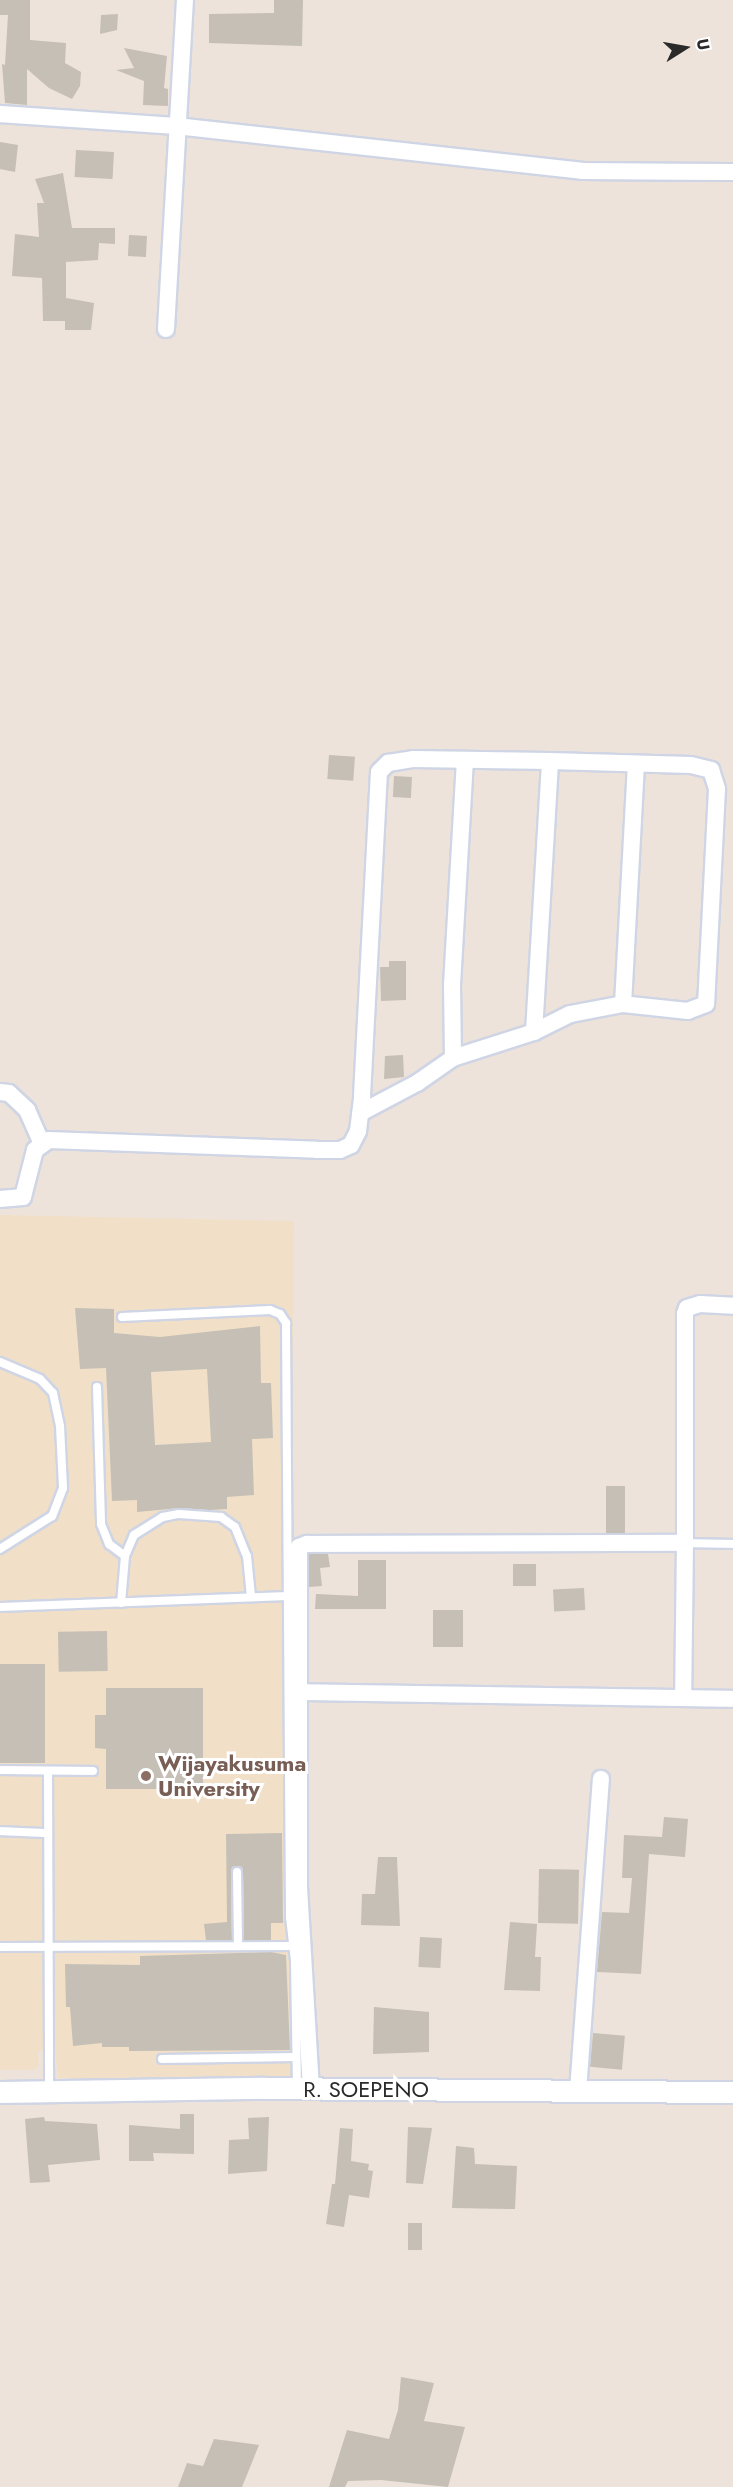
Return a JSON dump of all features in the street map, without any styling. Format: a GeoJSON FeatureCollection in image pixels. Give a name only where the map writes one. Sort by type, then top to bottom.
{"type":"FeatureCollection","features":[{"type":"Feature","properties":{"kind":"street"},"geometry":{"type":"LineString","coordinates":[[166,329],[185,0]]}},
{"type":"Feature","properties":{"kind":"street"},"geometry":{"type":"LineString","coordinates":[[0,114],[176,126],[582,171],[733,172]]}},
{"type":"Feature","properties":{"kind":"street"},"geometry":{"type":"LineString","coordinates":[[0,1199],[23,1197],[35,1150],[42,1143],[77,1140],[340,1150],[351,1145],[358,1131],[360,1113],[379,772],[388,763],[400,760],[550,761],[691,765],[711,770],[716,778],[706,1004],[688,1011],[623,1004],[570,1014],[534,1032],[453,1058],[360,1113]]}},
{"type":"Feature","properties":{"kind":"street"},"geometry":{"type":"LineString","coordinates":[[453,1058],[452,985],[465,761]]}},
{"type":"Feature","properties":{"kind":"street"},"geometry":{"type":"LineString","coordinates":[[534,1032],[550,761]]}},
{"type":"Feature","properties":{"kind":"street"},"geometry":{"type":"LineString","coordinates":[[623,1004],[636,764]]}},
{"type":"Feature","properties":{"kind":"street"},"geometry":{"type":"LineString","coordinates":[[0,1092],[9,1093],[27,1110],[42,1143]]}},
{"type":"Feature","properties":{"kind":"street"},"geometry":{"type":"LineString","coordinates":[[683,1698],[685,1314],[687,1308],[700,1304],[733,1305]]}},
{"type":"Feature","properties":{"kind":"street"},"geometry":{"type":"LineString","coordinates":[[304,2089],[296,1692],[297,1552],[302,1545],[685,1543]]}},
{"type":"Feature","properties":{"kind":"street"},"geometry":{"type":"LineString","coordinates":[[296,1692],[733,1699]]}},
{"type":"Feature","properties":{"kind":"street"},"geometry":{"type":"LineString","coordinates":[[578,2091],[601,1779]]}},
{"type":"Feature","properties":{"kind":"street","name":"R. SOEPENO"},"geometry":{"type":"LineString","coordinates":[[0,2092],[304,2089],[733,2092]]}},
{"type":"Feature","properties":{"kind":"lane"},"geometry":{"type":"LineString","coordinates":[[122,1317],[270,1310],[280,1314],[286,1323],[293,1946],[296,2057],[304,2089]]}},
{"type":"Feature","properties":{"kind":"lane"},"geometry":{"type":"LineString","coordinates":[[0,1362],[40,1379],[53,1393],[60,1425],[63,1488],[52,1516],[0,1549]]}},
{"type":"Feature","properties":{"kind":"lane"},"geometry":{"type":"LineString","coordinates":[[97,1387],[101,1524],[109,1544],[125,1556]]}},
{"type":"Feature","properties":{"kind":"lane"},"geometry":{"type":"LineString","coordinates":[[121,1603],[125,1556],[134,1535],[163,1517],[179,1514],[221,1517],[234,1527],[243,1540],[251,1597]]}},
{"type":"Feature","properties":{"kind":"lane"},"geometry":{"type":"LineString","coordinates":[[685,1543],[733,1544]]}},
{"type":"Feature","properties":{"kind":"lane"},"geometry":{"type":"LineString","coordinates":[[0,1607],[288,1596]]}},
{"type":"Feature","properties":{"kind":"lane"},"geometry":{"type":"LineString","coordinates":[[0,1770],[93,1771]]}},
{"type":"Feature","properties":{"kind":"lane"},"geometry":{"type":"LineString","coordinates":[[48,1771],[46,1946],[49,2091]]}},
{"type":"Feature","properties":{"kind":"lane"},"geometry":{"type":"LineString","coordinates":[[0,1831],[46,1833]]}},
{"type":"Feature","properties":{"kind":"lane"},"geometry":{"type":"LineString","coordinates":[[237,1872],[238,1946]]}},
{"type":"Feature","properties":{"kind":"lane"},"geometry":{"type":"LineString","coordinates":[[0,1947],[293,1946]]}},
{"type":"Feature","properties":{"kind":"lane"},"geometry":{"type":"LineString","coordinates":[[162,2059],[296,2057]]}},
{"type":"Feature","properties":{"kind":"shaded area","name":"Wijayakusuma University"},"geometry":{"type":"Polygon","coordinates":[[[0,1215],[294,1221],[291,1633],[301,2079],[58,2078],[55,2049],[38,2051],[39,2065],[34,2070],[0,2070],[0,1215]]]}},
{"type":"Feature","properties":{"kind":"building"},"geometry":{"type":"Polygon","coordinates":[[[0,0],[30,0],[30,40],[66,43],[65,63],[81,72],[80,86],[72,99],[49,88],[27,69],[27,105],[5,103],[2,64],[5,65],[8,15],[0,15],[0,0]]]}},
{"type":"Feature","properties":{"kind":"building"},"geometry":{"type":"Polygon","coordinates":[[[274,0],[303,0],[302,46],[209,43],[209,14],[274,13],[274,0]]]}},
{"type":"Feature","properties":{"kind":"building"},"geometry":{"type":"Polygon","coordinates":[[[118,14],[117,30],[100,34],[101,15],[118,14]]]}},
{"type":"Feature","properties":{"kind":"building"},"geometry":{"type":"Polygon","coordinates":[[[124,48],[167,56],[164,88],[168,89],[168,106],[143,105],[144,81],[116,70],[134,68],[124,48]]]}},
{"type":"Feature","properties":{"kind":"building"},"geometry":{"type":"Polygon","coordinates":[[[0,142],[18,145],[15,172],[0,169],[0,142]]]}},
{"type":"Feature","properties":{"kind":"building"},"geometry":{"type":"Polygon","coordinates":[[[76,150],[114,152],[113,179],[75,177],[76,150]]]}},
{"type":"Feature","properties":{"kind":"building"},"geometry":{"type":"Polygon","coordinates":[[[63,173],[72,228],[115,228],[115,244],[99,243],[98,260],[66,262],[66,298],[94,303],[91,330],[65,330],[65,321],[43,321],[42,278],[12,276],[15,234],[39,237],[37,203],[44,203],[35,179],[63,173]]]}},
{"type":"Feature","properties":{"kind":"building"},"geometry":{"type":"Polygon","coordinates":[[[129,235],[147,236],[146,257],[128,256],[129,235]]]}},
{"type":"Feature","properties":{"kind":"building"},"geometry":{"type":"Polygon","coordinates":[[[329,755],[355,757],[353,781],[327,779],[329,755]]]}},
{"type":"Feature","properties":{"kind":"building"},"geometry":{"type":"Polygon","coordinates":[[[394,776],[412,777],[411,798],[393,797],[394,776]]]}},
{"type":"Feature","properties":{"kind":"building"},"geometry":{"type":"Polygon","coordinates":[[[389,961],[406,961],[406,1000],[381,1001],[380,967],[389,967],[389,961]]]}},
{"type":"Feature","properties":{"kind":"building"},"geometry":{"type":"Polygon","coordinates":[[[403,1055],[404,1077],[384,1079],[385,1056],[403,1055]]]}},
{"type":"Feature","properties":{"kind":"building"},"geometry":{"type":"Polygon","coordinates":[[[75,1308],[114,1309],[114,1333],[160,1337],[260,1326],[261,1383],[271,1383],[273,1438],[252,1439],[254,1495],[227,1497],[227,1509],[209,1510],[179,1508],[137,1512],[137,1500],[112,1501],[106,1368],[80,1369],[75,1308]],[[207,1369],[151,1372],[155,1445],[211,1442],[207,1369]]]}},
{"type":"Feature","properties":{"kind":"building"},"geometry":{"type":"Polygon","coordinates":[[[606,1486],[625,1486],[625,1533],[606,1533],[606,1486]]]}},
{"type":"Feature","properties":{"kind":"building"},"geometry":{"type":"Polygon","coordinates":[[[309,1554],[328,1554],[330,1567],[320,1568],[322,1586],[309,1587],[309,1554]]]}},
{"type":"Feature","properties":{"kind":"building"},"geometry":{"type":"Polygon","coordinates":[[[358,1560],[386,1560],[386,1609],[315,1609],[316,1594],[358,1596],[358,1560]]]}},
{"type":"Feature","properties":{"kind":"building"},"geometry":{"type":"Polygon","coordinates":[[[513,1564],[536,1564],[536,1586],[513,1586],[513,1564]]]}},
{"type":"Feature","properties":{"kind":"building"},"geometry":{"type":"Polygon","coordinates":[[[584,1588],[585,1610],[554,1612],[553,1590],[584,1588]]]}},
{"type":"Feature","properties":{"kind":"building"},"geometry":{"type":"Polygon","coordinates":[[[433,1610],[463,1610],[463,1647],[433,1647],[433,1610]]]}},
{"type":"Feature","properties":{"kind":"building"},"geometry":{"type":"Polygon","coordinates":[[[107,1631],[108,1671],[59,1672],[58,1632],[107,1631]]]}},
{"type":"Feature","properties":{"kind":"building"},"geometry":{"type":"Polygon","coordinates":[[[0,1664],[45,1664],[45,1763],[0,1763],[0,1664]]]}},
{"type":"Feature","properties":{"kind":"building"},"geometry":{"type":"Polygon","coordinates":[[[106,1688],[203,1688],[203,1789],[106,1789],[106,1749],[95,1748],[95,1715],[106,1715],[106,1688]]]}},
{"type":"Feature","properties":{"kind":"building"},"geometry":{"type":"Polygon","coordinates":[[[664,1817],[688,1819],[685,1857],[649,1854],[641,1974],[597,1972],[602,1912],[629,1913],[632,1878],[622,1878],[624,1835],[662,1837],[664,1817]]]}},
{"type":"Feature","properties":{"kind":"building"},"geometry":{"type":"Polygon","coordinates":[[[282,1833],[283,1923],[271,1923],[271,1940],[244,1940],[243,1872],[237,1866],[231,1872],[232,1940],[206,1940],[204,1924],[227,1922],[226,1834],[282,1833]]]}},
{"type":"Feature","properties":{"kind":"building"},"geometry":{"type":"Polygon","coordinates":[[[378,1857],[397,1857],[400,1926],[361,1925],[362,1894],[375,1894],[378,1857]]]}},
{"type":"Feature","properties":{"kind":"building"},"geometry":{"type":"Polygon","coordinates":[[[539,1869],[579,1870],[578,1924],[538,1923],[539,1869]]]}},
{"type":"Feature","properties":{"kind":"building"},"geometry":{"type":"Polygon","coordinates":[[[510,1922],[537,1924],[535,1957],[541,1957],[540,1991],[504,1990],[510,1922]]]}},
{"type":"Feature","properties":{"kind":"building"},"geometry":{"type":"Polygon","coordinates":[[[420,1937],[442,1938],[440,1968],[418,1967],[420,1937]]]}},
{"type":"Feature","properties":{"kind":"building"},"geometry":{"type":"Polygon","coordinates":[[[271,1952],[286,1955],[290,2050],[129,2051],[129,2047],[102,2047],[102,2043],[73,2046],[70,2007],[66,2007],[65,1964],[140,1965],[140,1956],[271,1952]]]}},
{"type":"Feature","properties":{"kind":"building"},"geometry":{"type":"Polygon","coordinates":[[[374,2007],[429,2012],[429,2052],[373,2054],[374,2007]]]}},
{"type":"Feature","properties":{"kind":"building"},"geometry":{"type":"Polygon","coordinates":[[[593,2033],[625,2036],[622,2070],[590,2067],[593,2033]]]}},
{"type":"Feature","properties":{"kind":"building"},"geometry":{"type":"Polygon","coordinates":[[[180,2114],[194,2114],[194,2154],[153,2153],[154,2161],[129,2161],[129,2125],[180,2129],[180,2114]]]}},
{"type":"Feature","properties":{"kind":"building"},"geometry":{"type":"Polygon","coordinates":[[[44,2117],[45,2121],[97,2124],[100,2160],[48,2165],[50,2182],[30,2183],[25,2119],[44,2117]]]}},
{"type":"Feature","properties":{"kind":"building"},"geometry":{"type":"Polygon","coordinates":[[[269,2117],[267,2171],[228,2174],[229,2140],[249,2139],[248,2118],[269,2117]]]}},
{"type":"Feature","properties":{"kind":"building"},"geometry":{"type":"Polygon","coordinates":[[[408,2127],[432,2128],[423,2184],[406,2183],[408,2127]]]}},
{"type":"Feature","properties":{"kind":"building"},"geometry":{"type":"Polygon","coordinates":[[[340,2128],[353,2129],[351,2161],[369,2164],[368,2170],[373,2171],[369,2198],[349,2195],[344,2227],[326,2224],[332,2184],[335,2184],[340,2128]]]}},
{"type":"Feature","properties":{"kind":"building"},"geometry":{"type":"Polygon","coordinates":[[[456,2146],[474,2148],[475,2164],[517,2166],[515,2209],[452,2208],[456,2146]]]}},
{"type":"Feature","properties":{"kind":"building"},"geometry":{"type":"Polygon","coordinates":[[[408,2223],[422,2223],[422,2250],[408,2250],[408,2223]]]}},
{"type":"Feature","properties":{"kind":"building"},"geometry":{"type":"Polygon","coordinates":[[[401,2377],[434,2383],[424,2421],[465,2427],[448,2487],[381,2480],[348,2481],[345,2487],[329,2487],[347,2430],[389,2439],[398,2410],[401,2377]]]}},
{"type":"Feature","properties":{"kind":"building"},"geometry":{"type":"Polygon","coordinates":[[[214,2439],[259,2445],[242,2487],[178,2487],[187,2463],[203,2466],[214,2439]]]}},
{"type":"Feature","properties":{"kind":"place","name":"Wijayakusuma University"},"geometry":{"type":"Point","coordinates":[146,1776]}}]}
